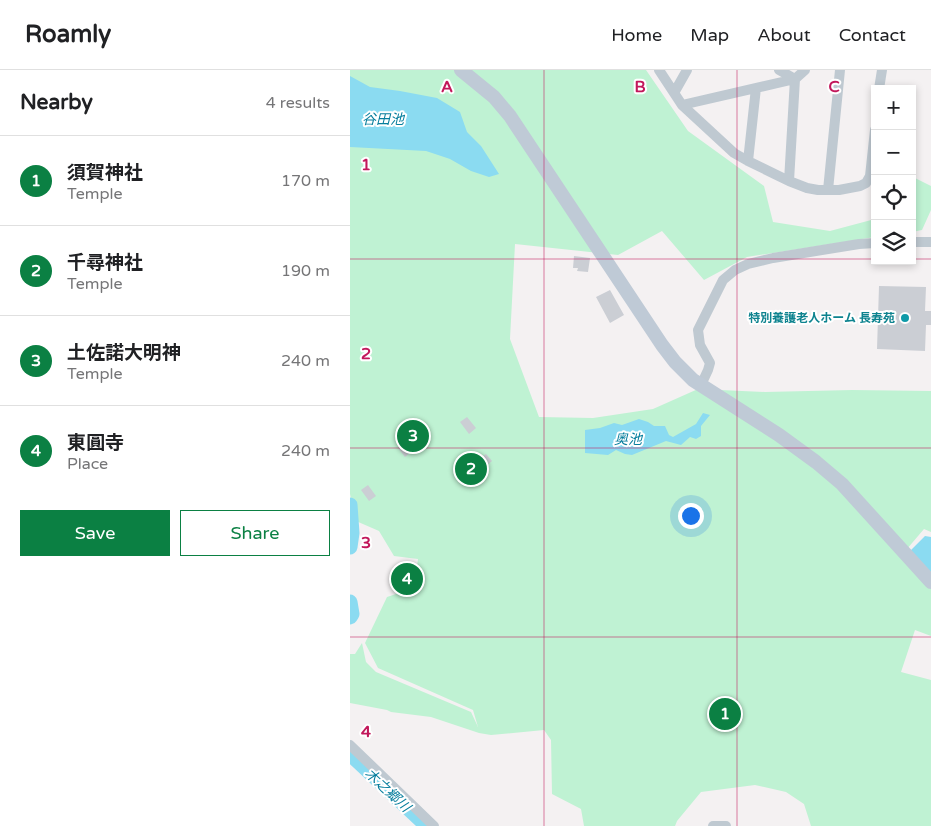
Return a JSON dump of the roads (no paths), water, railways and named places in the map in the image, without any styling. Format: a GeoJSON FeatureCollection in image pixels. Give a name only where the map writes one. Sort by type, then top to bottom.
{"type":"FeatureCollection","features":[{"type":"Feature","properties":{"kind":"street"},"geometry":{"type":"LineString","coordinates":[[461,70],[494,97],[510,116],[675,362],[693,380],[779,435],[842,484],[931,582]]}},
{"type":"Feature","properties":{"kind":"street"},"geometry":{"type":"LineString","coordinates":[[659,70],[682,105],[734,153],[789,181],[807,188],[839,190],[866,183],[870,176],[871,167]]}},
{"type":"Feature","properties":{"kind":"street"},"geometry":{"type":"LineString","coordinates":[[674,93],[687,70]]}},
{"type":"Feature","properties":{"kind":"street"},"geometry":{"type":"LineString","coordinates":[[779,70],[795,79]]}},
{"type":"Feature","properties":{"kind":"street"},"geometry":{"type":"LineString","coordinates":[[682,105],[795,79],[805,70]]}},
{"type":"Feature","properties":{"kind":"street"},"geometry":{"type":"LineString","coordinates":[[828,190],[840,70]]}},
{"type":"Feature","properties":{"kind":"street"},"geometry":{"type":"LineString","coordinates":[[880,85],[882,70]]}},
{"type":"Feature","properties":{"kind":"street"},"geometry":{"type":"LineString","coordinates":[[789,181],[795,79]]}},
{"type":"Feature","properties":{"kind":"street"},"geometry":{"type":"LineString","coordinates":[[748,161],[756,88]]}},
{"type":"Feature","properties":{"kind":"street"},"geometry":{"type":"LineString","coordinates":[[916,242],[931,242]]}},
{"type":"Feature","properties":{"kind":"street"},"geometry":{"type":"LineString","coordinates":[[701,385],[710,363],[700,345],[698,330],[723,280],[735,270],[748,264],[772,258],[871,243]]}},
{"type":"Feature","properties":{"kind":"street"},"geometry":{"type":"LineString","coordinates":[[350,746],[434,826]]}},
{"type":"Feature","properties":{"kind":"street"},"geometry":{"type":"LineString","coordinates":[[713,826],[726,826]]}},
{"type":"Feature","properties":{"kind":"water","name":"谷田池"},"geometry":{"type":"Polygon","coordinates":[[[350,76],[370,87],[437,98],[460,112],[467,132],[481,146],[499,174],[489,177],[471,171],[450,159],[426,151],[350,147],[350,76]]]}},
{"type":"Feature","properties":{"kind":"water","name":"奥池"},"geometry":{"type":"Polygon","coordinates":[[[703,413],[710,415],[701,426],[701,436],[696,439],[690,437],[681,445],[666,441],[632,455],[616,450],[608,455],[585,453],[585,430],[600,428],[614,423],[622,425],[639,419],[654,426],[665,426],[669,435],[673,437],[696,424],[703,413]]]}},
{"type":"Feature","properties":{"kind":"water"},"geometry":{"type":"Polygon","coordinates":[[[925,536],[931,537],[931,575],[910,551],[925,536]]]}},
{"type":"Feature","properties":{"kind":"waterway"},"geometry":{"type":"LineString","coordinates":[[350,505],[352,533],[350,547]]}},
{"type":"Feature","properties":{"kind":"waterway"},"geometry":{"type":"LineString","coordinates":[[350,602],[352,614],[350,617]]}},
{"type":"Feature","properties":{"kind":"waterway","name":"木之郷川"},"geometry":{"type":"LineString","coordinates":[[350,754],[427,826]]}},
{"type":"Feature","properties":{"kind":"place","name":"特別養護老人ホーム 長寿苑"},"geometry":{"type":"Point","coordinates":[905,318]}},
{"type":"Feature","properties":{"kind":"place","name":"土佐諾大明神"},"geometry":{"type":"Point","coordinates":[413,436]}},
{"type":"Feature","properties":{"kind":"place","name":"千尋神社"},"geometry":{"type":"Point","coordinates":[471,469]}},
{"type":"Feature","properties":{"kind":"place","name":"東圓寺"},"geometry":{"type":"Point","coordinates":[407,579]}},
{"type":"Feature","properties":{"kind":"place","name":"須賀神社"},"geometry":{"type":"Point","coordinates":[725,714]}}]}
